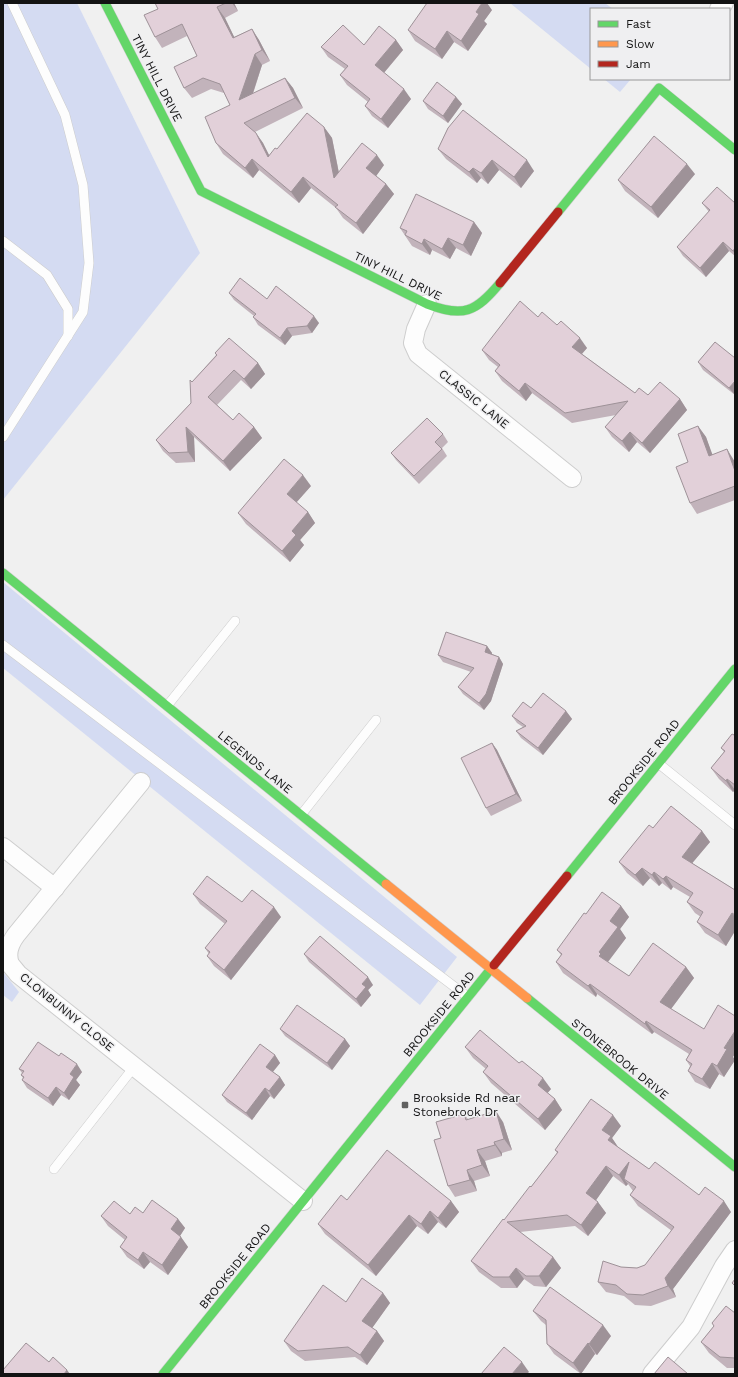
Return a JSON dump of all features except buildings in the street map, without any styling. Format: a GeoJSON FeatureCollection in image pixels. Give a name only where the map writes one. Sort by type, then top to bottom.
{"type":"FeatureCollection","features":[{"type":"Feature","properties":{"kind":"street","name":"TINY HILL DRIVE"},"geometry":{"type":"LineString","coordinates":[[105,3],[201,191],[427,304],[443,310],[453,312],[477,307],[487,299],[662,83],[735,150]]}},
{"type":"Feature","properties":{"kind":"street","name":"CLASSIC LANE"},"geometry":{"type":"LineString","coordinates":[[427,304],[416,329],[413,343],[418,354],[572,478]]}},
{"type":"Feature","properties":{"kind":"street","name":"LEGENDS LANE"},"geometry":{"type":"LineString","coordinates":[[3,573],[491,970]]}},
{"type":"Feature","properties":{"kind":"street","name":"BROOKSIDE ROAD"},"geometry":{"type":"LineString","coordinates":[[163,1374],[735,669]]}},
{"type":"Feature","properties":{"kind":"street","name":"CLONBUNNY CLOSE"},"geometry":{"type":"LineString","coordinates":[[141,782],[11,942],[8,952],[10,964],[18,974],[303,1201]]}},
{"type":"Feature","properties":{"kind":"street"},"geometry":{"type":"LineString","coordinates":[[3,847],[54,888]]}},
{"type":"Feature","properties":{"kind":"street","name":"STONEBROOK DRIVE"},"geometry":{"type":"LineString","coordinates":[[491,970],[735,1167]]}},
{"type":"Feature","properties":{"kind":"street"},"geometry":{"type":"LineString","coordinates":[[652,1374],[691,1327],[724,1266],[735,1250]]}},
{"type":"Feature","properties":{"kind":"lane"},"geometry":{"type":"LineString","coordinates":[[3,437],[83,312],[89,263],[83,185],[65,115],[12,3]]}},
{"type":"Feature","properties":{"kind":"lane"},"geometry":{"type":"LineString","coordinates":[[3,241],[47,275],[68,309],[68,336]]}},
{"type":"Feature","properties":{"kind":"lane"},"geometry":{"type":"LineString","coordinates":[[167,706],[235,620]]}},
{"type":"Feature","properties":{"kind":"lane"},"geometry":{"type":"LineString","coordinates":[[3,645],[468,997]]}},
{"type":"Feature","properties":{"kind":"lane"},"geometry":{"type":"LineString","coordinates":[[301,815],[376,720]]}},
{"type":"Feature","properties":{"kind":"lane"},"geometry":{"type":"LineString","coordinates":[[658,764],[735,825]]}},
{"type":"Feature","properties":{"kind":"lane"},"geometry":{"type":"LineString","coordinates":[[54,1169],[134,1067]]}},
{"type":"Feature","properties":{"kind":"shaded area"},"geometry":{"type":"Polygon","coordinates":[[[3,3],[77,3],[200,253],[3,500],[3,3]]]}},
{"type":"Feature","properties":{"kind":"shaded area"},"geometry":{"type":"Polygon","coordinates":[[[510,3],[605,3],[612,8],[590,8],[590,68],[510,3]]]}},
{"type":"Feature","properties":{"kind":"shaded area"},"geometry":{"type":"Polygon","coordinates":[[[605,80],[630,80],[620,92],[605,80]]]}},
{"type":"Feature","properties":{"kind":"shaded area"},"geometry":{"type":"Polygon","coordinates":[[[3,582],[457,957],[420,1005],[3,668],[3,582]]]}},
{"type":"Feature","properties":{"kind":"shaded area"},"geometry":{"type":"Polygon","coordinates":[[[3,972],[19,992],[12,1002],[3,995],[3,972]]]}},
{"type":"Feature","properties":{"kind":"traffic: fast"},"geometry":{"type":"LineString","coordinates":[[105,3],[201,191],[427,304],[439,308],[450,311],[468,310],[484,300],[500,283]]}},
{"type":"Feature","properties":{"kind":"traffic: fast"},"geometry":{"type":"LineString","coordinates":[[558,212],[659,88],[735,150]]}},
{"type":"Feature","properties":{"kind":"traffic: fast"},"geometry":{"type":"LineString","coordinates":[[3,573],[386,884]]}},
{"type":"Feature","properties":{"kind":"traffic: fast"},"geometry":{"type":"LineString","coordinates":[[567,876],[735,669]]}},
{"type":"Feature","properties":{"kind":"traffic: fast"},"geometry":{"type":"LineString","coordinates":[[163,1374],[494,965]]}},
{"type":"Feature","properties":{"kind":"traffic: fast"},"geometry":{"type":"LineString","coordinates":[[527,998],[735,1167]]}},
{"type":"Feature","properties":{"kind":"traffic: slow"},"geometry":{"type":"LineString","coordinates":[[386,884],[527,998]]}},
{"type":"Feature","properties":{"kind":"traffic: jam"},"geometry":{"type":"LineString","coordinates":[[500,283],[558,212]]}},
{"type":"Feature","properties":{"kind":"traffic: jam"},"geometry":{"type":"LineString","coordinates":[[494,965],[567,876]]}},
{"type":"Feature","properties":{"kind":"place","name":"Brookside Rd near Stonebrook Dr"},"geometry":{"type":"Point","coordinates":[405,1105]}}]}
